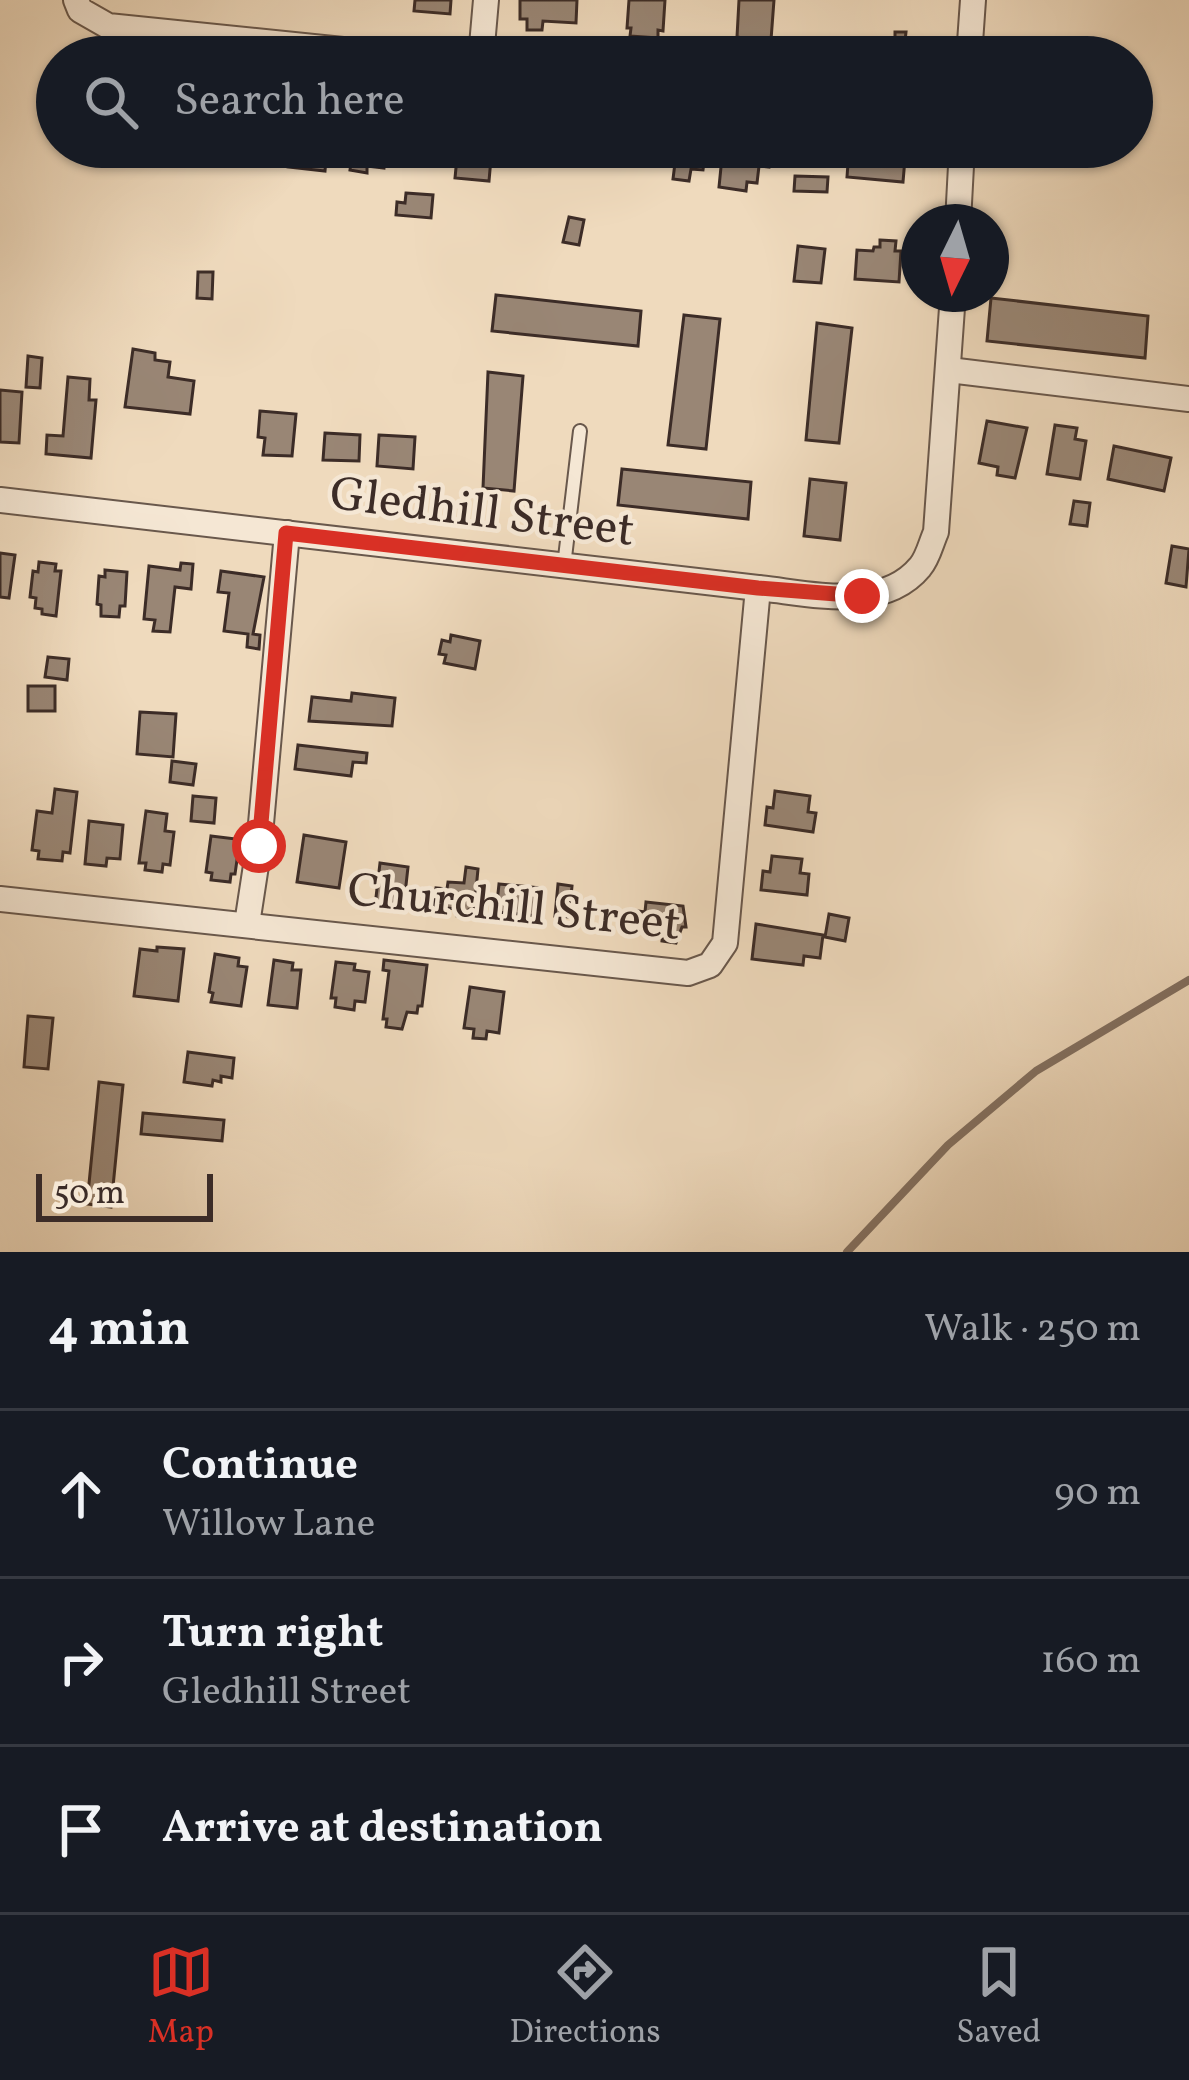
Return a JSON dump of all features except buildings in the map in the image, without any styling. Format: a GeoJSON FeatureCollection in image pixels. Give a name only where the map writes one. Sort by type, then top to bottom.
{"type":"FeatureCollection","features":[{"type":"Feature","properties":{"kind":"street"},"geometry":{"type":"LineString","coordinates":[[483,36],[487,0]]}},
{"type":"Feature","properties":{"kind":"street"},"geometry":{"type":"LineString","coordinates":[[970,36],[973,0]]}},
{"type":"Feature","properties":{"kind":"street"},"geometry":{"type":"LineString","coordinates":[[78,5],[108,26],[206,36]]}},
{"type":"Feature","properties":{"kind":"street"},"geometry":{"type":"LineString","coordinates":[[959,204],[961,168]]}},
{"type":"Feature","properties":{"kind":"street"},"geometry":{"type":"LineString","coordinates":[[952,312],[949,370],[1189,399]]}},
{"type":"Feature","properties":{"kind":"street","name":"Gledhill Street"},"geometry":{"type":"LineString","coordinates":[[0,500],[830,596],[884,592],[922,566],[936,532],[949,370]]}},
{"type":"Feature","properties":{"kind":"street"},"geometry":{"type":"LineString","coordinates":[[248,924],[286,533]]}},
{"type":"Feature","properties":{"kind":"street","name":"Churchill Street"},"geometry":{"type":"LineString","coordinates":[[0,899],[688,973],[710,965],[724,943],[758,588]]}},
{"type":"Feature","properties":{"kind":"lane"},"geometry":{"type":"LineString","coordinates":[[564,566],[580,431]]}},
{"type":"Feature","properties":{"kind":"waterway"},"geometry":{"type":"LineString","coordinates":[[847,1252],[948,1145],[1036,1071],[1189,980]]}},
{"type":"Feature","properties":{"kind":"route"},"geometry":{"type":"LineString","coordinates":[[259,846],[286,533],[862,596]]}}]}
